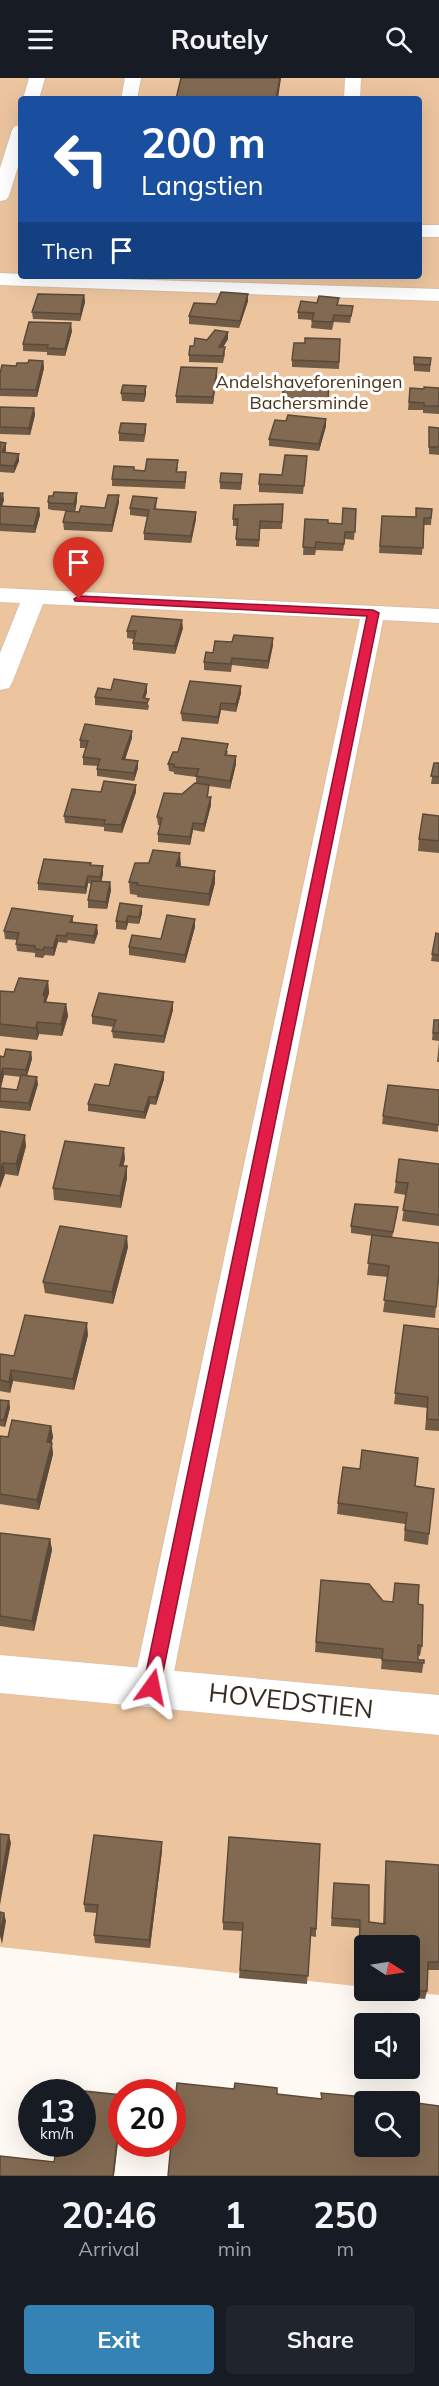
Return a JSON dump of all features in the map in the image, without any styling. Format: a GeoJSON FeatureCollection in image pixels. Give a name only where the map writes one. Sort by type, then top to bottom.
{"type":"FeatureCollection","features":[{"type":"Feature","properties":{"kind":"street","name":"HOVEDSTIEN"},"geometry":{"type":"LineString","coordinates":[[0,1674],[439,1715]]}},
{"type":"Feature","properties":{"kind":"lane"},"geometry":{"type":"LineString","coordinates":[[32,96],[38,78]]}},
{"type":"Feature","properties":{"kind":"lane"},"geometry":{"type":"LineString","coordinates":[[130,96],[134,78]]}},
{"type":"Feature","properties":{"kind":"lane"},"geometry":{"type":"LineString","coordinates":[[352,96],[353,78]]}},
{"type":"Feature","properties":{"kind":"lane"},"geometry":{"type":"LineString","coordinates":[[0,196],[18,139]]}},
{"type":"Feature","properties":{"kind":"lane"},"geometry":{"type":"LineString","coordinates":[[422,231],[439,231]]}},
{"type":"Feature","properties":{"kind":"lane"},"geometry":{"type":"LineString","coordinates":[[0,279],[439,296]]}},
{"type":"Feature","properties":{"kind":"lane"},"geometry":{"type":"LineString","coordinates":[[0,595],[439,616]]}},
{"type":"Feature","properties":{"kind":"lane"},"geometry":{"type":"LineString","coordinates":[[0,683],[34,597]]}},
{"type":"Feature","properties":{"kind":"lane"},"geometry":{"type":"LineString","coordinates":[[152,1687],[373,613]]}},
{"type":"Feature","properties":{"kind":"green space","name":"Andelshaveforeningen Bachersminde"},"geometry":{"type":"Polygon","coordinates":[[[0,78],[439,78],[439,1995],[420,1993],[420,1935],[354,1935],[354,1986],[0,1947],[0,78]]]}},
{"type":"Feature","properties":{"kind":"building"},"geometry":{"type":"Polygon","coordinates":[[[181,78],[280,78],[277,96],[177,96],[181,78]]]}},
{"type":"Feature","properties":{"kind":"building"},"geometry":{"type":"Polygon","coordinates":[[[221,292],[248,294],[240,321],[189,316],[194,303],[216,304],[221,292]]]}},
{"type":"Feature","properties":{"kind":"building"},"geometry":{"type":"Polygon","coordinates":[[[38,294],[84,295],[80,314],[32,312],[38,294]]]}},
{"type":"Feature","properties":{"kind":"building"},"geometry":{"type":"Polygon","coordinates":[[[319,296],[339,298],[337,305],[353,306],[351,316],[334,315],[332,322],[312,321],[314,313],[298,312],[301,301],[317,303],[319,296]]]}},
{"type":"Feature","properties":{"kind":"building"},"geometry":{"type":"Polygon","coordinates":[[[29,322],[71,323],[65,349],[47,348],[48,345],[23,344],[29,322]]]}},
{"type":"Feature","properties":{"kind":"building"},"geometry":{"type":"Polygon","coordinates":[[[215,330],[228,332],[219,347],[225,347],[223,356],[189,355],[190,346],[194,346],[195,338],[207,340],[215,330]]]}},
{"type":"Feature","properties":{"kind":"building"},"geometry":{"type":"Polygon","coordinates":[[[305,338],[340,339],[339,362],[292,360],[294,343],[305,343],[305,338]]]}},
{"type":"Feature","properties":{"kind":"building"},"geometry":{"type":"Polygon","coordinates":[[[414,357],[431,358],[430,365],[414,364],[414,357]]]}},
{"type":"Feature","properties":{"kind":"building"},"geometry":{"type":"Polygon","coordinates":[[[29,360],[43,361],[36,390],[0,389],[2,365],[16,366],[17,363],[28,363],[29,360]]]}},
{"type":"Feature","properties":{"kind":"building"},"geometry":{"type":"Polygon","coordinates":[[[181,367],[217,368],[213,397],[176,396],[181,367]]]}},
{"type":"Feature","properties":{"kind":"building"},"geometry":{"type":"Polygon","coordinates":[[[284,380],[329,381],[328,402],[282,400],[284,380]]]}},
{"type":"Feature","properties":{"kind":"building"},"geometry":{"type":"Polygon","coordinates":[[[123,385],[146,386],[144,394],[121,393],[123,385]]]}},
{"type":"Feature","properties":{"kind":"building"},"geometry":{"type":"Polygon","coordinates":[[[424,387],[439,388],[439,406],[424,406],[424,403],[409,402],[410,388],[424,389],[424,387]]]}},
{"type":"Feature","properties":{"kind":"building"},"geometry":{"type":"Polygon","coordinates":[[[0,407],[34,408],[29,428],[0,427],[0,407]]]}},
{"type":"Feature","properties":{"kind":"building"},"geometry":{"type":"Polygon","coordinates":[[[288,415],[326,419],[319,444],[269,439],[275,420],[286,421],[288,415]]]}},
{"type":"Feature","properties":{"kind":"building"},"geometry":{"type":"Polygon","coordinates":[[[121,423],[146,424],[144,435],[119,433],[121,423]]]}},
{"type":"Feature","properties":{"kind":"building"},"geometry":{"type":"Polygon","coordinates":[[[429,427],[439,428],[439,447],[429,447],[429,427]]]}},
{"type":"Feature","properties":{"kind":"building"},"geometry":{"type":"Polygon","coordinates":[[[0,442],[6,443],[2,452],[19,454],[14,466],[0,465],[0,442]]]}},
{"type":"Feature","properties":{"kind":"building"},"geometry":{"type":"Polygon","coordinates":[[[285,455],[307,456],[304,486],[259,484],[260,474],[282,475],[285,455]]]}},
{"type":"Feature","properties":{"kind":"building"},"geometry":{"type":"Polygon","coordinates":[[[147,459],[178,460],[176,472],[186,472],[185,482],[112,479],[114,466],[134,467],[134,470],[145,471],[147,459]]]}},
{"type":"Feature","properties":{"kind":"building"},"geometry":{"type":"Polygon","coordinates":[[[221,473],[242,474],[241,483],[220,482],[221,473]]]}},
{"type":"Feature","properties":{"kind":"building"},"geometry":{"type":"Polygon","coordinates":[[[54,492],[77,493],[74,504],[48,502],[49,496],[53,496],[54,492]]]}},
{"type":"Feature","properties":{"kind":"building"},"geometry":{"type":"Polygon","coordinates":[[[108,495],[119,495],[112,525],[63,522],[66,511],[79,512],[81,506],[105,508],[108,495]]]}},
{"type":"Feature","properties":{"kind":"building"},"geometry":{"type":"Polygon","coordinates":[[[133,496],[157,498],[154,509],[196,512],[191,536],[144,533],[149,510],[130,508],[133,496]]]}},
{"type":"Feature","properties":{"kind":"building"},"geometry":{"type":"Polygon","coordinates":[[[283,504],[282,522],[260,521],[259,540],[236,539],[238,519],[233,519],[234,505],[283,504]]]}},
{"type":"Feature","properties":{"kind":"building"},"geometry":{"type":"Polygon","coordinates":[[[0,506],[39,508],[34,526],[0,524],[0,506]]]}},
{"type":"Feature","properties":{"kind":"building"},"geometry":{"type":"Polygon","coordinates":[[[343,508],[356,509],[355,532],[345,532],[344,544],[316,542],[315,548],[303,547],[305,519],[328,520],[328,523],[342,524],[343,508]]]}},
{"type":"Feature","properties":{"kind":"building"},"geometry":{"type":"Polygon","coordinates":[[[416,508],[432,509],[431,518],[424,518],[423,548],[380,546],[382,516],[416,517],[416,508]]]}},
{"type":"Feature","properties":{"kind":"building"},"geometry":{"type":"Polygon","coordinates":[[[132,616],[182,620],[175,646],[133,643],[136,631],[127,631],[132,616]]]}},
{"type":"Feature","properties":{"kind":"building"},"geometry":{"type":"Polygon","coordinates":[[[234,635],[273,638],[268,661],[232,658],[231,664],[204,662],[206,652],[213,653],[215,641],[232,642],[234,635]]]}},
{"type":"Feature","properties":{"kind":"building"},"geometry":{"type":"Polygon","coordinates":[[[114,679],[147,684],[143,698],[149,699],[147,703],[95,697],[98,688],[111,690],[114,679]]]}},
{"type":"Feature","properties":{"kind":"building"},"geometry":{"type":"Polygon","coordinates":[[[190,681],[241,686],[236,704],[221,703],[218,717],[181,713],[190,681]]]}},
{"type":"Feature","properties":{"kind":"building"},"geometry":{"type":"Polygon","coordinates":[[[85,724],[132,731],[122,759],[138,761],[134,773],[97,769],[100,759],[83,757],[88,741],[80,740],[85,724]]]}},
{"type":"Feature","properties":{"kind":"building"},"geometry":{"type":"Polygon","coordinates":[[[182,738],[228,744],[225,755],[236,756],[230,781],[196,776],[199,769],[174,767],[174,764],[168,764],[173,752],[178,752],[182,738]]]}},
{"type":"Feature","properties":{"kind":"building"},"geometry":{"type":"Polygon","coordinates":[[[434,763],[439,763],[439,777],[431,776],[434,763]]]}},
{"type":"Feature","properties":{"kind":"building"},"geometry":{"type":"Polygon","coordinates":[[[104,781],[136,785],[121,825],[104,824],[105,820],[64,816],[72,789],[101,792],[104,781]]]}},
{"type":"Feature","properties":{"kind":"building"},"geometry":{"type":"Polygon","coordinates":[[[195,783],[209,785],[207,797],[211,797],[204,824],[193,823],[190,837],[158,834],[162,818],[157,817],[164,793],[182,794],[195,783]]]}},
{"type":"Feature","properties":{"kind":"building"},"geometry":{"type":"Polygon","coordinates":[[[423,814],[439,816],[439,841],[419,839],[423,814]]]}},
{"type":"Feature","properties":{"kind":"building"},"geometry":{"type":"Polygon","coordinates":[[[153,850],[180,853],[176,866],[215,871],[209,894],[129,882],[135,863],[149,863],[153,850]]]}},
{"type":"Feature","properties":{"kind":"building"},"geometry":{"type":"Polygon","coordinates":[[[44,859],[103,866],[100,877],[88,876],[85,887],[38,883],[44,859]]]}},
{"type":"Feature","properties":{"kind":"building"},"geometry":{"type":"Polygon","coordinates":[[[92,881],[110,882],[106,902],[88,900],[92,881]]]}},
{"type":"Feature","properties":{"kind":"building"},"geometry":{"type":"Polygon","coordinates":[[[120,903],[142,906],[139,917],[128,916],[126,922],[116,921],[120,903]]]}},
{"type":"Feature","properties":{"kind":"building"},"geometry":{"type":"Polygon","coordinates":[[[12,908],[73,916],[70,922],[97,925],[94,936],[67,933],[66,936],[57,935],[53,948],[35,949],[35,946],[16,944],[19,933],[4,931],[12,908]]]}},
{"type":"Feature","properties":{"kind":"building"},"geometry":{"type":"Polygon","coordinates":[[[167,915],[195,919],[185,955],[129,947],[132,935],[161,939],[167,915]]]}},
{"type":"Feature","properties":{"kind":"building"},"geometry":{"type":"Polygon","coordinates":[[[436,933],[439,934],[439,955],[432,954],[436,933]]]}},
{"type":"Feature","properties":{"kind":"building"},"geometry":{"type":"Polygon","coordinates":[[[19,978],[48,981],[43,995],[45,996],[44,1002],[66,1004],[61,1024],[37,1022],[36,1028],[0,1024],[0,991],[14,992],[19,978]]]}},
{"type":"Feature","properties":{"kind":"building"},"geometry":{"type":"Polygon","coordinates":[[[99,993],[173,1002],[164,1036],[112,1031],[116,1020],[92,1016],[99,993]]]}},
{"type":"Feature","properties":{"kind":"building"},"geometry":{"type":"Polygon","coordinates":[[[434,1020],[439,1020],[439,1033],[433,1033],[434,1020]]]}},
{"type":"Feature","properties":{"kind":"building"},"geometry":{"type":"Polygon","coordinates":[[[6,1049],[31,1052],[26,1070],[3,1068],[0,1079],[0,1056],[4,1057],[6,1049]]]}},
{"type":"Feature","properties":{"kind":"building"},"geometry":{"type":"Polygon","coordinates":[[[115,1064],[164,1072],[156,1097],[149,1097],[144,1112],[88,1104],[95,1084],[109,1086],[115,1064]]]}},
{"type":"Feature","properties":{"kind":"building"},"geometry":{"type":"Polygon","coordinates":[[[21,1075],[37,1077],[29,1103],[0,1101],[0,1088],[17,1090],[21,1075]]]}},
{"type":"Feature","properties":{"kind":"building"},"geometry":{"type":"Polygon","coordinates":[[[388,1085],[439,1090],[439,1125],[383,1116],[388,1085]]]}},
{"type":"Feature","properties":{"kind":"building"},"geometry":{"type":"Polygon","coordinates":[[[0,1131],[25,1135],[16,1164],[3,1163],[0,1171],[0,1131]]]}},
{"type":"Feature","properties":{"kind":"building"},"geometry":{"type":"Polygon","coordinates":[[[65,1141],[124,1148],[120,1166],[127,1166],[120,1196],[53,1188],[65,1141]]]}},
{"type":"Feature","properties":{"kind":"building"},"geometry":{"type":"Polygon","coordinates":[[[399,1159],[439,1164],[439,1215],[403,1210],[408,1183],[396,1182],[399,1159]]]}},
{"type":"Feature","properties":{"kind":"building"},"geometry":{"type":"Polygon","coordinates":[[[355,1204],[398,1207],[393,1232],[351,1226],[355,1204]]]}},
{"type":"Feature","properties":{"kind":"building"},"geometry":{"type":"Polygon","coordinates":[[[60,1226],[127,1236],[112,1292],[43,1282],[60,1226]]]}},
{"type":"Feature","properties":{"kind":"building"},"geometry":{"type":"Polygon","coordinates":[[[372,1235],[439,1243],[436,1307],[384,1300],[389,1266],[368,1263],[372,1235]]]}},
{"type":"Feature","properties":{"kind":"building"},"geometry":{"type":"Polygon","coordinates":[[[25,1315],[87,1323],[73,1379],[11,1370],[9,1382],[0,1380],[0,1354],[14,1356],[25,1315]]]}},
{"type":"Feature","properties":{"kind":"building"},"geometry":{"type":"Polygon","coordinates":[[[404,1325],[439,1329],[439,1420],[427,1419],[428,1397],[395,1393],[404,1325]]]}},
{"type":"Feature","properties":{"kind":"building"},"geometry":{"type":"Polygon","coordinates":[[[0,1400],[9,1401],[4,1420],[0,1420],[0,1400]]]}},
{"type":"Feature","properties":{"kind":"building"},"geometry":{"type":"Polygon","coordinates":[[[12,1420],[51,1426],[47,1442],[52,1443],[37,1500],[0,1494],[0,1436],[8,1437],[12,1420]]]}},
{"type":"Feature","properties":{"kind":"building"},"geometry":{"type":"Polygon","coordinates":[[[362,1450],[418,1458],[415,1486],[434,1489],[429,1534],[405,1530],[407,1513],[338,1503],[343,1467],[360,1469],[362,1450]]]}},
{"type":"Feature","properties":{"kind":"building"},"geometry":{"type":"Polygon","coordinates":[[[0,1533],[50,1539],[32,1621],[0,1616],[0,1533]]]}},
{"type":"Feature","properties":{"kind":"building"},"geometry":{"type":"Polygon","coordinates":[[[321,1580],[369,1584],[383,1601],[393,1602],[395,1583],[419,1585],[418,1604],[423,1605],[422,1646],[418,1645],[418,1660],[424,1660],[424,1663],[382,1660],[383,1649],[316,1642],[321,1580]]]}},
{"type":"Feature","properties":{"kind":"building"},"geometry":{"type":"Polygon","coordinates":[[[0,1834],[9,1835],[0,1885],[0,1834]]]}},
{"type":"Feature","properties":{"kind":"building"},"geometry":{"type":"Polygon","coordinates":[[[94,1835],[162,1842],[149,1940],[94,1935],[98,1905],[84,1904],[94,1835]]]}},
{"type":"Feature","properties":{"kind":"building"},"geometry":{"type":"Polygon","coordinates":[[[229,1837],[320,1844],[316,1929],[311,1928],[308,1976],[240,1970],[243,1923],[223,1922],[229,1837]]]}},
{"type":"Feature","properties":{"kind":"building"},"geometry":{"type":"Polygon","coordinates":[[[386,1861],[439,1865],[439,1962],[428,1962],[427,1991],[420,1991],[420,1935],[360,1935],[360,1920],[332,1918],[334,1883],[369,1885],[369,1922],[385,1924],[386,1861]]]}},
{"type":"Feature","properties":{"kind":"building"},"geometry":{"type":"Polygon","coordinates":[[[0,1912],[4,1913],[0,1936],[0,1912]]]}},
{"type":"Feature","properties":{"kind":"building"},"geometry":{"type":"Polygon","coordinates":[[[235,2083],[277,2088],[277,2094],[322,2099],[321,2093],[354,2096],[354,2157],[420,2157],[420,2103],[439,2106],[439,2176],[168,2176],[170,2157],[186,2157],[186,2084],[234,2089],[235,2083]]]}},
{"type":"Feature","properties":{"kind":"building"},"geometry":{"type":"Polygon","coordinates":[[[96,2092],[108,2094],[108,2157],[115,2157],[113,2176],[0,2176],[0,2156],[54,2162],[55,2157],[96,2157],[96,2092]]]}},
{"type":"Feature","properties":{"kind":"route"},"geometry":{"type":"LineString","coordinates":[[79,599],[373,613],[152,1687]]}}]}
